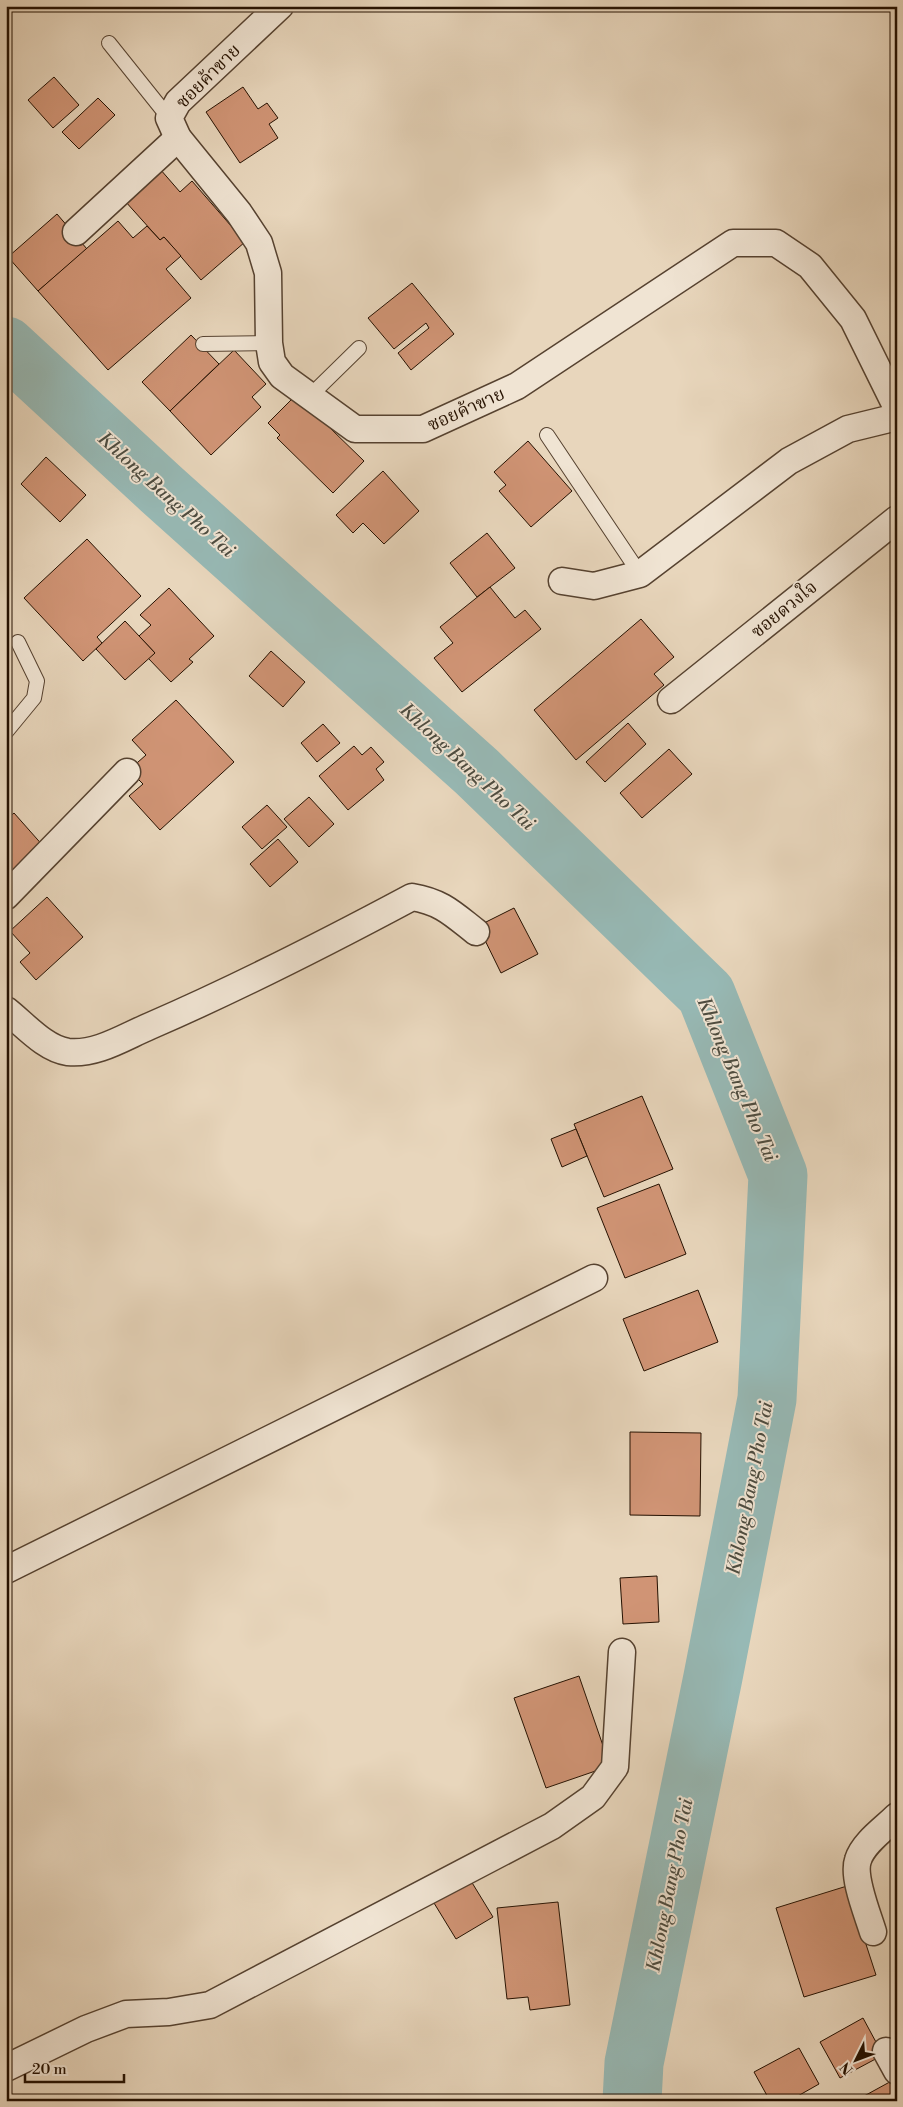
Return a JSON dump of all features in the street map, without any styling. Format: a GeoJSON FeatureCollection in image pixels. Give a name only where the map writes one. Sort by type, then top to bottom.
{"type":"FeatureCollection","features":[{"type":"Feature","properties":{"kind":"street","name":"ซอยค้าขาย"},"geometry":{"type":"LineString","coordinates":[[280,6],[178,102],[173,128],[239,213],[259,243],[268,273],[269,343],[272,362],[282,376],[355,428],[423,429],[517,386],[733,243],[776,243],[810,266],[853,320],[897,408]]}},
{"type":"Feature","properties":{"kind":"street"},"geometry":{"type":"LineString","coordinates":[[76,232],[173,128]]}},
{"type":"Feature","properties":{"kind":"street"},"geometry":{"type":"LineString","coordinates":[[562,580],[594,586],[640,574],[789,460],[848,429],[897,417]]}},
{"type":"Feature","properties":{"kind":"street","name":"ซอยดวงใจ"},"geometry":{"type":"LineString","coordinates":[[672,700],[897,519]]}},
{"type":"Feature","properties":{"kind":"street"},"geometry":{"type":"LineString","coordinates":[[6,896],[126,772]]}},
{"type":"Feature","properties":{"kind":"street"},"geometry":{"type":"LineString","coordinates":[[6,1010],[50,1046],[67,1052],[90,1052],[282,966],[412,897],[431,900],[476,932]]}},
{"type":"Feature","properties":{"kind":"street"},"geometry":{"type":"LineString","coordinates":[[6,1570],[594,1278]]}},
{"type":"Feature","properties":{"kind":"street"},"geometry":{"type":"LineString","coordinates":[[6,2068],[86,2029],[126,2014],[169,2012],[210,2005],[552,1826],[592,1798],[615,1767],[622,1652]]}},
{"type":"Feature","properties":{"kind":"street"},"geometry":{"type":"LineString","coordinates":[[873,1932],[857,1878],[858,1860],[867,1846],[897,1816]]}},
{"type":"Feature","properties":{"kind":"lane"},"geometry":{"type":"LineString","coordinates":[[109,43],[173,128]]}},
{"type":"Feature","properties":{"kind":"lane"},"geometry":{"type":"LineString","coordinates":[[203,344],[269,343]]}},
{"type":"Feature","properties":{"kind":"lane"},"geometry":{"type":"LineString","coordinates":[[310,396],[359,348]]}},
{"type":"Feature","properties":{"kind":"lane"},"geometry":{"type":"LineString","coordinates":[[547,435],[640,574]]}},
{"type":"Feature","properties":{"kind":"lane"},"geometry":{"type":"LineString","coordinates":[[6,732],[34,698],[37,681],[18,642]]}},
{"type":"Feature","properties":{"kind":"building"},"geometry":{"type":"Polygon","coordinates":[[[54,77],[79,105],[53,128],[28,100],[54,77]]]}},
{"type":"Feature","properties":{"kind":"building"},"geometry":{"type":"Polygon","coordinates":[[[243,87],[258,109],[267,103],[278,118],[269,124],[278,138],[240,163],[206,112],[243,87]]]}},
{"type":"Feature","properties":{"kind":"building"},"geometry":{"type":"Polygon","coordinates":[[[98,98],[115,115],[79,149],[62,132],[98,98]]]}},
{"type":"Feature","properties":{"kind":"building"},"geometry":{"type":"Polygon","coordinates":[[[160,169],[180,192],[192,181],[245,242],[201,280],[164,237],[160,240],[125,201],[160,169]]]}},
{"type":"Feature","properties":{"kind":"building"},"geometry":{"type":"Polygon","coordinates":[[[57,214],[87,249],[38,291],[8,257],[57,214]]]}},
{"type":"Feature","properties":{"kind":"building"},"geometry":{"type":"Polygon","coordinates":[[[118,221],[133,238],[147,226],[160,240],[164,237],[181,256],[166,269],[191,298],[108,370],[38,291],[118,221]]]}},
{"type":"Feature","properties":{"kind":"building"},"geometry":{"type":"Polygon","coordinates":[[[412,283],[454,334],[411,370],[398,353],[429,328],[426,323],[394,349],[368,318],[412,283]]]}},
{"type":"Feature","properties":{"kind":"building"},"geometry":{"type":"Polygon","coordinates":[[[191,335],[219,364],[170,411],[142,382],[191,335]]]}},
{"type":"Feature","properties":{"kind":"building"},"geometry":{"type":"Polygon","coordinates":[[[234,350],[266,384],[252,397],[261,407],[211,455],[170,411],[234,350]]]}},
{"type":"Feature","properties":{"kind":"building"},"geometry":{"type":"Polygon","coordinates":[[[296,395],[364,461],[333,493],[277,438],[280,435],[268,423],[296,395]]]}},
{"type":"Feature","properties":{"kind":"building"},"geometry":{"type":"Polygon","coordinates":[[[528,441],[572,491],[531,527],[499,491],[506,485],[494,472],[528,441]]]}},
{"type":"Feature","properties":{"kind":"building"},"geometry":{"type":"Polygon","coordinates":[[[46,457],[86,495],[60,522],[21,484],[46,457]]]}},
{"type":"Feature","properties":{"kind":"building"},"geometry":{"type":"Polygon","coordinates":[[[383,471],[419,511],[384,544],[363,523],[353,533],[336,515],[383,471]]]}},
{"type":"Feature","properties":{"kind":"building"},"geometry":{"type":"Polygon","coordinates":[[[487,533],[515,568],[477,597],[450,563],[487,533]]]}},
{"type":"Feature","properties":{"kind":"building"},"geometry":{"type":"Polygon","coordinates":[[[87,539],[141,596],[97,637],[102,643],[83,661],[24,598],[87,539]]]}},
{"type":"Feature","properties":{"kind":"building"},"geometry":{"type":"Polygon","coordinates":[[[490,587],[515,618],[525,610],[541,629],[462,692],[434,658],[453,643],[440,627],[490,587]]]}},
{"type":"Feature","properties":{"kind":"building"},"geometry":{"type":"Polygon","coordinates":[[[169,588],[214,636],[189,659],[193,662],[171,682],[148,658],[155,653],[139,636],[151,625],[140,615],[169,588]]]}},
{"type":"Feature","properties":{"kind":"building"},"geometry":{"type":"Polygon","coordinates":[[[641,619],[674,657],[654,674],[664,685],[576,760],[534,710],[641,619]]]}},
{"type":"Feature","properties":{"kind":"building"},"geometry":{"type":"Polygon","coordinates":[[[125,621],[155,653],[125,680],[96,649],[125,621]]]}},
{"type":"Feature","properties":{"kind":"building"},"geometry":{"type":"Polygon","coordinates":[[[271,651],[305,682],[283,707],[249,676],[271,651]]]}},
{"type":"Feature","properties":{"kind":"building"},"geometry":{"type":"Polygon","coordinates":[[[176,700],[234,762],[160,830],[129,796],[143,784],[129,770],[146,755],[132,740],[176,700]]]}},
{"type":"Feature","properties":{"kind":"building"},"geometry":{"type":"Polygon","coordinates":[[[628,723],[646,744],[605,782],[586,762],[628,723]]]}},
{"type":"Feature","properties":{"kind":"building"},"geometry":{"type":"Polygon","coordinates":[[[323,724],[340,743],[317,762],[301,743],[323,724]]]}},
{"type":"Feature","properties":{"kind":"building"},"geometry":{"type":"Polygon","coordinates":[[[354,746],[362,755],[371,747],[384,762],[376,769],[384,780],[348,810],[319,776],[354,746]]]}},
{"type":"Feature","properties":{"kind":"building"},"geometry":{"type":"Polygon","coordinates":[[[669,749],[692,774],[642,818],[620,793],[669,749]]]}},
{"type":"Feature","properties":{"kind":"building"},"geometry":{"type":"Polygon","coordinates":[[[309,797],[334,824],[309,847],[284,819],[309,797]]]}},
{"type":"Feature","properties":{"kind":"building"},"geometry":{"type":"Polygon","coordinates":[[[267,805],[287,827],[262,849],[242,827],[267,805]]]}},
{"type":"Feature","properties":{"kind":"building"},"geometry":{"type":"Polygon","coordinates":[[[14,813],[45,848],[6,884],[6,820],[14,813]]]}},
{"type":"Feature","properties":{"kind":"building"},"geometry":{"type":"Polygon","coordinates":[[[278,839],[298,862],[270,887],[250,864],[278,839]]]}},
{"type":"Feature","properties":{"kind":"building"},"geometry":{"type":"Polygon","coordinates":[[[47,897],[83,937],[36,980],[20,962],[30,953],[10,931],[47,897]]]}},
{"type":"Feature","properties":{"kind":"building"},"geometry":{"type":"Polygon","coordinates":[[[514,908],[538,954],[501,973],[478,926],[514,908]]]}},
{"type":"Feature","properties":{"kind":"building"},"geometry":{"type":"Polygon","coordinates":[[[642,1096],[673,1169],[604,1197],[574,1124],[642,1096]]]}},
{"type":"Feature","properties":{"kind":"building"},"geometry":{"type":"Polygon","coordinates":[[[576,1129],[587,1156],[562,1167],[551,1139],[576,1129]]]}},
{"type":"Feature","properties":{"kind":"building"},"geometry":{"type":"Polygon","coordinates":[[[659,1184],[686,1254],[625,1278],[597,1208],[659,1184]]]}},
{"type":"Feature","properties":{"kind":"building"},"geometry":{"type":"Polygon","coordinates":[[[698,1290],[718,1342],[644,1371],[623,1319],[698,1290]]]}},
{"type":"Feature","properties":{"kind":"building"},"geometry":{"type":"Polygon","coordinates":[[[630,1432],[701,1433],[700,1516],[630,1515],[630,1432]]]}},
{"type":"Feature","properties":{"kind":"building"},"geometry":{"type":"Polygon","coordinates":[[[657,1576],[659,1622],[623,1624],[620,1578],[657,1576]]]}},
{"type":"Feature","properties":{"kind":"building"},"geometry":{"type":"Polygon","coordinates":[[[579,1676],[610,1766],[546,1788],[514,1698],[579,1676]]]}},
{"type":"Feature","properties":{"kind":"building"},"geometry":{"type":"Polygon","coordinates":[[[471,1881],[493,1917],[456,1939],[434,1903],[471,1881]]]}},
{"type":"Feature","properties":{"kind":"building"},"geometry":{"type":"Polygon","coordinates":[[[847,1886],[876,1975],[804,1997],[776,1908],[847,1886]]]}},
{"type":"Feature","properties":{"kind":"building"},"geometry":{"type":"Polygon","coordinates":[[[558,1902],[570,2005],[530,2010],[528,1997],[507,1999],[497,1908],[558,1902]]]}},
{"type":"Feature","properties":{"kind":"building"},"geometry":{"type":"Polygon","coordinates":[[[863,2018],[883,2055],[840,2078],[820,2042],[863,2018]]]}},
{"type":"Feature","properties":{"kind":"building"},"geometry":{"type":"Polygon","coordinates":[[[799,2048],[819,2084],[789,2101],[770,2101],[754,2072],[799,2048]]]}},
{"type":"Feature","properties":{"kind":"building"},"geometry":{"type":"Polygon","coordinates":[[[897,2078],[897,2101],[855,2101],[897,2078]]]}},
{"type":"Feature","properties":{"kind":"waterway","name":"Khlong Bang Pho Tai"},"geometry":{"type":"LineString","coordinates":[[6,346],[161,489],[477,772],[706,994],[778,1175],[767,1399],[713,1677],[634,2063],[632,2101]]}}]}
